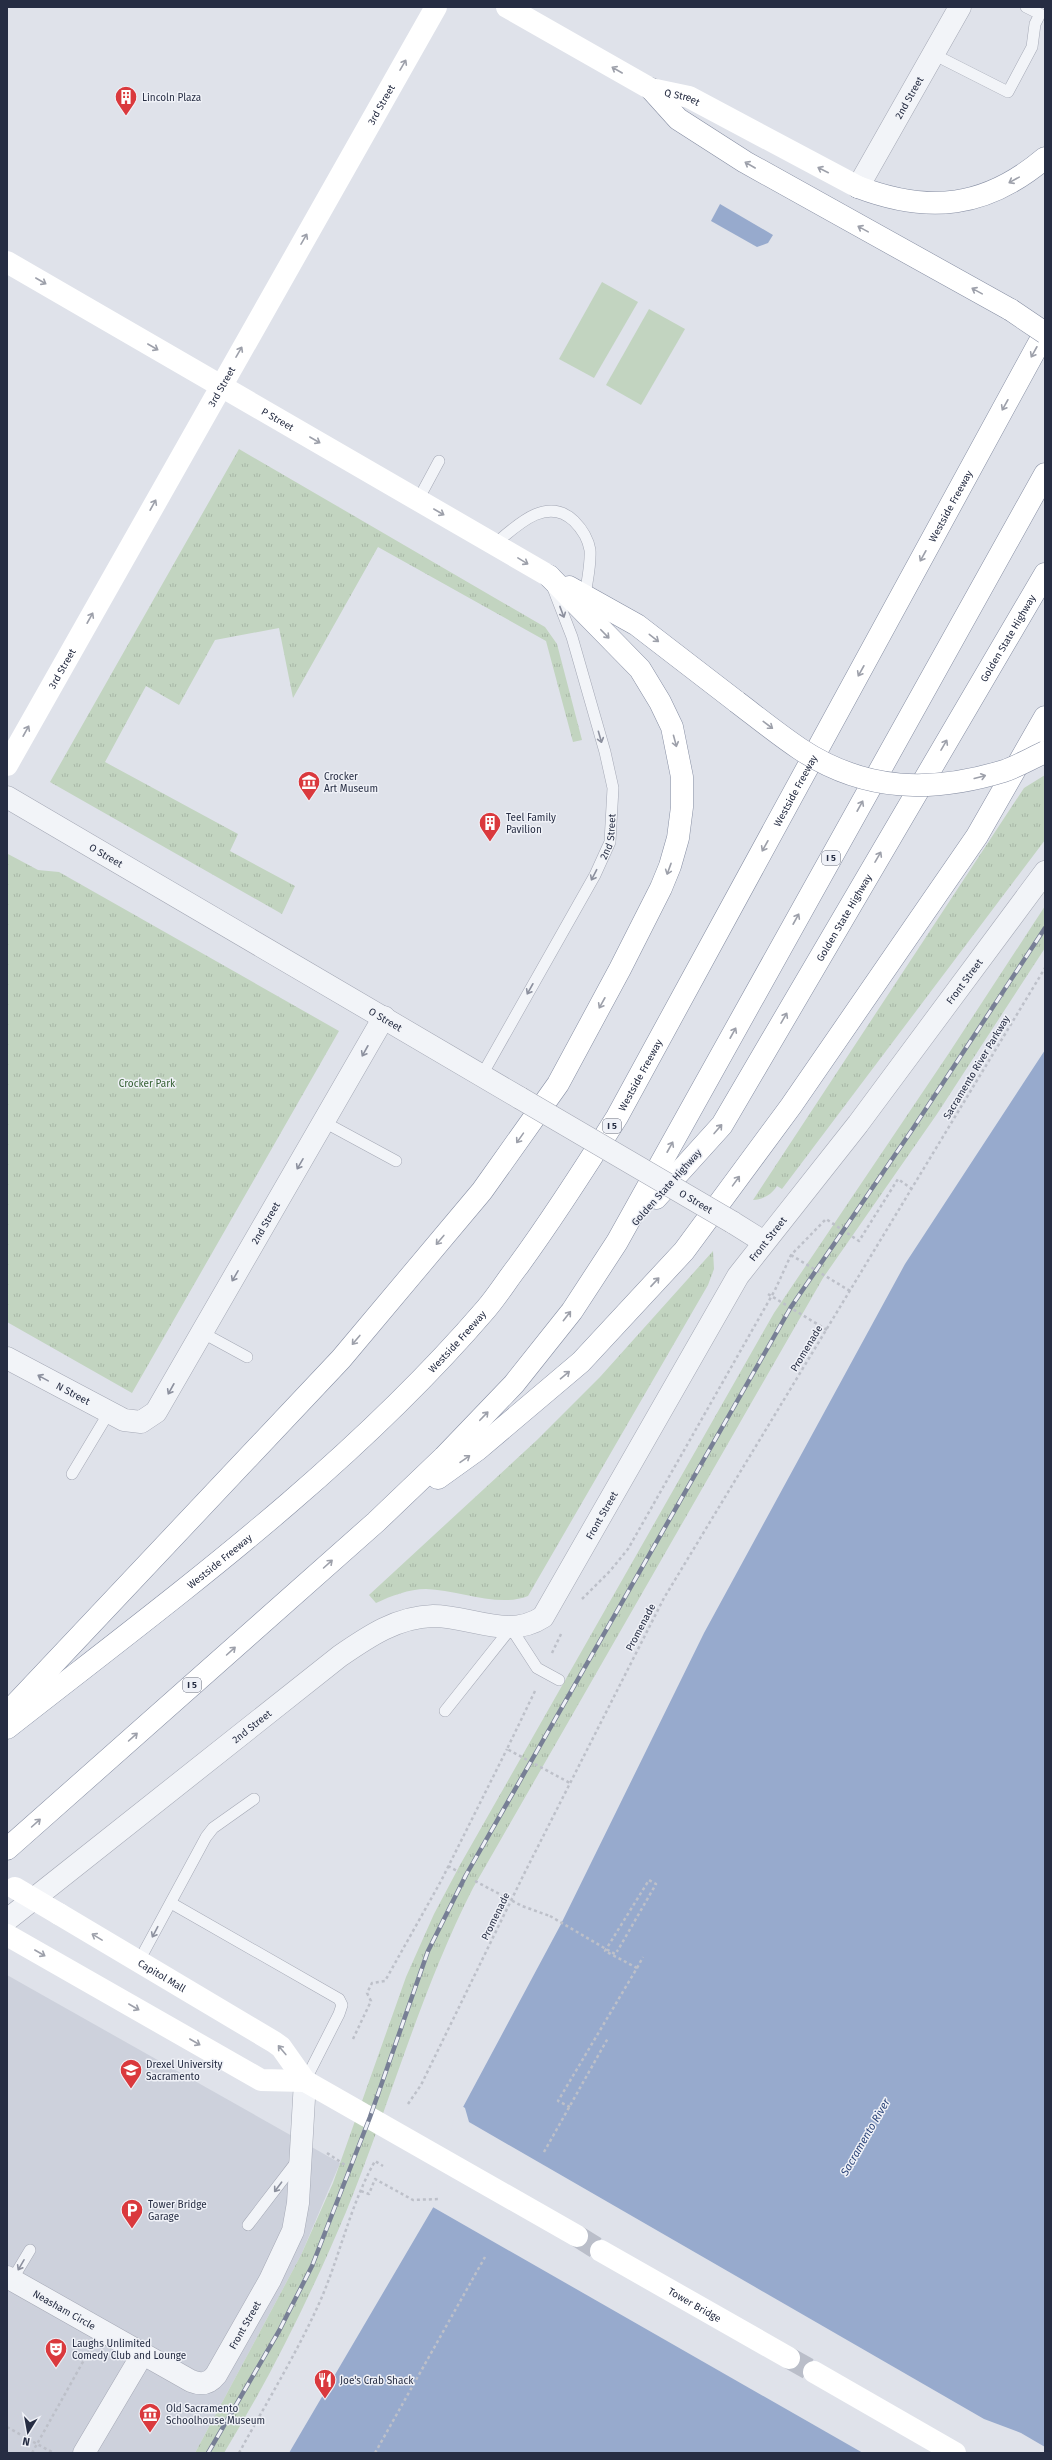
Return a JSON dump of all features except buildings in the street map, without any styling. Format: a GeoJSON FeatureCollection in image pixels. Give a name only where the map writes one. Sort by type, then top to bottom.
{"type":"FeatureCollection","features":[{"type":"Feature","properties":{"kind":"main road","name":"3rd Street"},"geometry":{"type":"LineString","coordinates":[[7,765],[220,386],[436,7]]}},
{"type":"Feature","properties":{"kind":"main road","name":"Q Street"},"geometry":{"type":"LineString","coordinates":[[507,7],[651,89],[689,96],[858,188],[895,200],[915,203],[948,203],[979,196],[1013,182],[1045,158]]}},
{"type":"Feature","properties":{"kind":"main road"},"geometry":{"type":"LineString","coordinates":[[651,89],[678,119],[745,162],[1011,310],[1045,333]]}},
{"type":"Feature","properties":{"kind":"main road","name":"P Street"},"geometry":{"type":"LineString","coordinates":[[7,262],[549,576]]}},
{"type":"Feature","properties":{"kind":"main road","name":"Westside Freeway"},"geometry":{"type":"LineString","coordinates":[[7,1728],[248,1539],[318,1478],[406,1398],[488,1307],[554,1217],[617,1118],[1045,333]]}},
{"type":"Feature","properties":{"kind":"main road","name":"I 5"},"geometry":{"type":"LineString","coordinates":[[7,1849],[376,1522],[444,1457],[514,1384],[572,1311],[617,1242],[1045,474]]}},
{"type":"Feature","properties":{"kind":"main road","name":"Golden State Highway"},"geometry":{"type":"LineString","coordinates":[[617,1242],[722,1125],[1045,574]]}},
{"type":"Feature","properties":{"kind":"main road"},"geometry":{"type":"LineString","coordinates":[[549,576],[637,625],[801,750],[835,768],[878,782],[919,787],[963,782],[1005,770],[1045,752]]}},
{"type":"Feature","properties":{"kind":"main road"},"geometry":{"type":"LineString","coordinates":[[7,1713],[341,1359],[482,1191],[558,1084],[620,969],[661,888],[678,838],[682,807],[682,776],[672,727],[660,702],[640,669],[549,576]]}},
{"type":"Feature","properties":{"kind":"main road"},"geometry":{"type":"LineString","coordinates":[[376,1522],[477,1450],[581,1362],[684,1251],[791,1106],[978,836],[1045,717]]}},
{"type":"Feature","properties":{"kind":"main road","name":"Capitol Mall"},"geometry":{"type":"LineString","coordinates":[[10,1888],[59,1914],[274,2042],[281,2047],[305,2081],[576,2236]]}},
{"type":"Feature","properties":{"kind":"main road","name":"Capitol Mall"},"geometry":{"type":"LineString","coordinates":[[14,1938],[261,2080],[305,2081]]}},
{"type":"Feature","properties":{"kind":"main road","name":"Tower Bridge"},"geometry":{"type":"LineString","coordinates":[[602,2251],[789,2358]]}},
{"type":"Feature","properties":{"kind":"main road"},"geometry":{"type":"LineString","coordinates":[[814,2372],[955,2453]]}},
{"type":"Feature","properties":{"kind":"street","name":"2nd Street"},"geometry":{"type":"LineString","coordinates":[[858,188],[935,55],[960,7]]}},
{"type":"Feature","properties":{"kind":"street","name":"O Street"},"geometry":{"type":"LineString","coordinates":[[7,797],[384,1017],[764,1242]]}},
{"type":"Feature","properties":{"kind":"street","name":"Front Street"},"geometry":{"type":"LineString","coordinates":[[519,1626],[539,1619],[548,1611],[738,1276],[858,1124],[1045,872]]}},
{"type":"Feature","properties":{"kind":"street","name":"2nd Street"},"geometry":{"type":"LineString","coordinates":[[141,1422],[156,1412],[163,1404],[384,1017]]}},
{"type":"Feature","properties":{"kind":"street","name":"N Street"},"geometry":{"type":"LineString","coordinates":[[7,1358],[108,1414],[124,1420],[141,1422]]}},
{"type":"Feature","properties":{"kind":"street","name":"2nd Street"},"geometry":{"type":"LineString","coordinates":[[7,1920],[340,1656],[379,1630],[405,1620],[434,1616],[519,1626]]}},
{"type":"Feature","properties":{"kind":"street","name":"Front Street"},"geometry":{"type":"LineString","coordinates":[[142,2355],[195,2382],[205,2383],[216,2375],[289,2241],[297,2211],[305,2081]]}},
{"type":"Feature","properties":{"kind":"street","name":"Neasham Circle"},"geometry":{"type":"LineString","coordinates":[[10,2279],[142,2355]]}},
{"type":"Feature","properties":{"kind":"street"},"geometry":{"type":"LineString","coordinates":[[84,2453],[142,2355]]}},
{"type":"Feature","properties":{"kind":"lane"},"geometry":{"type":"LineString","coordinates":[[935,55],[1008,92],[1032,47],[1035,24],[1040,14],[1026,7]]}},
{"type":"Feature","properties":{"kind":"lane"},"geometry":{"type":"LineString","coordinates":[[418,500],[439,460]]}},
{"type":"Feature","properties":{"kind":"lane"},"geometry":{"type":"LineString","coordinates":[[495,544],[523,520],[537,514],[550,510],[570,517],[582,528],[590,551],[585,596]]}},
{"type":"Feature","properties":{"kind":"lane","name":"2nd Street"},"geometry":{"type":"LineString","coordinates":[[482,1075],[595,875],[610,842],[613,788],[605,752],[572,637],[549,576]]}},
{"type":"Feature","properties":{"kind":"lane"},"geometry":{"type":"LineString","coordinates":[[324,1122],[396,1161]]}},
{"type":"Feature","properties":{"kind":"lane"},"geometry":{"type":"LineString","coordinates":[[203,1333],[247,1357]]}},
{"type":"Feature","properties":{"kind":"lane"},"geometry":{"type":"LineString","coordinates":[[72,1474],[108,1414]]}},
{"type":"Feature","properties":{"kind":"lane"},"geometry":{"type":"LineString","coordinates":[[445,1711],[519,1626],[537,1668],[559,1680]]}},
{"type":"Feature","properties":{"kind":"lane"},"geometry":{"type":"LineString","coordinates":[[139,1961],[213,1828],[254,1798]]}},
{"type":"Feature","properties":{"kind":"lane"},"geometry":{"type":"LineString","coordinates":[[170,1903],[339,1999],[342,2005],[339,2014],[305,2081]]}},
{"type":"Feature","properties":{"kind":"lane"},"geometry":{"type":"LineString","coordinates":[[248,2226],[301,2156]]}},
{"type":"Feature","properties":{"kind":"lane"},"geometry":{"type":"LineString","coordinates":[[10,2279],[30,2250]]}},
{"type":"Feature","properties":{"kind":"path","name":"Sacramento River Parkway"},"geometry":{"type":"LineString","coordinates":[[921,1175],[1045,968]]}},
{"type":"Feature","properties":{"kind":"path","name":"Promenade"},"geometry":{"type":"LineString","coordinates":[[408,2104],[422,2085],[570,1783],[664,1598],[921,1175]]}},
{"type":"Feature","properties":{"kind":"path"},"geometry":{"type":"LineString","coordinates":[[581,1600],[610,1571],[628,1549],[770,1295],[790,1255],[826,1219],[859,1241],[898,1179],[912,1189]]}},
{"type":"Feature","properties":{"kind":"path"},"geometry":{"type":"LineString","coordinates":[[790,1255],[850,1291]]}},
{"type":"Feature","properties":{"kind":"path"},"geometry":{"type":"LineString","coordinates":[[770,1295],[827,1330]]}},
{"type":"Feature","properties":{"kind":"path"},"geometry":{"type":"LineString","coordinates":[[552,1653],[563,1630]]}},
{"type":"Feature","properties":{"kind":"path"},"geometry":{"type":"LineString","coordinates":[[353,2040],[371,2002],[367,1993],[369,1987],[372,1983],[385,1981],[448,1866],[535,1691]]}},
{"type":"Feature","properties":{"kind":"path"},"geometry":{"type":"LineString","coordinates":[[507,1749],[570,1783]]}},
{"type":"Feature","properties":{"kind":"path"},"geometry":{"type":"LineString","coordinates":[[448,1866],[459,1872]]}},
{"type":"Feature","properties":{"kind":"path"},"geometry":{"type":"LineString","coordinates":[[475,1881],[512,1901],[550,1916],[606,1949],[616,1954],[656,1884],[649,1880],[605,1951],[637,1968]]}},
{"type":"Feature","properties":{"kind":"path"},"geometry":{"type":"LineString","coordinates":[[570,2107],[558,2101],[643,1957]]}},
{"type":"Feature","properties":{"kind":"path"},"geometry":{"type":"LineString","coordinates":[[544,2152],[608,2038]]}},
{"type":"Feature","properties":{"kind":"path"},"geometry":{"type":"LineString","coordinates":[[326,2153],[345,2165]]}},
{"type":"Feature","properties":{"kind":"path"},"geometry":{"type":"LineString","coordinates":[[239,2453],[317,2309],[338,2260],[366,2176],[375,2161],[384,2166]]}},
{"type":"Feature","properties":{"kind":"path"},"geometry":{"type":"LineString","coordinates":[[362,2174],[366,2176]]}},
{"type":"Feature","properties":{"kind":"path"},"geometry":{"type":"LineString","coordinates":[[361,2191],[369,2194],[375,2179],[413,2200],[439,2199]]}},
{"type":"Feature","properties":{"kind":"path"},"geometry":{"type":"LineString","coordinates":[[375,2453],[485,2257]]}},
{"type":"Feature","properties":{"kind":"path"},"geometry":{"type":"LineString","coordinates":[[32,2453],[90,2349]]}},
{"type":"Feature","properties":{"kind":"path"},"geometry":{"type":"LineString","coordinates":[[7,2427],[52,2452]]}},
{"type":"Feature","properties":{"kind":"shaded area"},"geometry":{"type":"Polygon","coordinates":[[[7,1975],[340,2163],[301,2255],[195,2453],[7,2453],[7,1975]]]}},
{"type":"Feature","properties":{"kind":"green space"},"geometry":{"type":"Polygon","coordinates":[[[602,282],[638,302],[594,378],[559,359],[602,282]]]}},
{"type":"Feature","properties":{"kind":"green space"},"geometry":{"type":"Polygon","coordinates":[[[649,309],[685,329],[641,405],[606,385],[649,309]]]}},
{"type":"Feature","properties":{"kind":"green space"},"geometry":{"type":"Polygon","coordinates":[[[239,449],[545,627],[557,644],[582,740],[573,742],[546,641],[378,547],[293,698],[279,628],[215,640],[179,705],[146,686],[105,762],[238,834],[230,851],[295,886],[282,914],[50,782],[239,449]]]}},
{"type":"Feature","properties":{"kind":"green space"},"geometry":{"type":"Polygon","coordinates":[[[1045,775],[1045,840],[782,1189],[777,1186],[767,1196],[761,1199],[753,1200],[1024,788],[1045,775]]]}},
{"type":"Feature","properties":{"kind":"green space","name":"Crocker Park"},"geometry":{"type":"Polygon","coordinates":[[[8,854],[38,870],[59,872],[339,1031],[132,1393],[7,1322],[8,854]]]}},
{"type":"Feature","properties":{"kind":"green space"},"geometry":{"type":"Polygon","coordinates":[[[1045,906],[1045,948],[937,1114],[823,1278],[473,1888],[437,1967],[346,2212],[290,2335],[258,2395],[224,2453],[195,2453],[301,2255],[333,2183],[406,1977],[434,1914],[460,1865],[774,1313],[949,1053],[1045,906]]]}},
{"type":"Feature","properties":{"kind":"green space"},"geometry":{"type":"Polygon","coordinates":[[[713,1251],[714,1269],[708,1285],[528,1596],[504,1600],[426,1589],[400,1593],[376,1603],[369,1595],[537,1440],[600,1377],[713,1251]]]}},
{"type":"Feature","properties":{"kind":"water"},"geometry":{"type":"Polygon","coordinates":[[[720,204],[773,235],[768,243],[757,247],[711,221],[720,204]]]}},
{"type":"Feature","properties":{"kind":"water","name":"Sacramento River"},"geometry":{"type":"Polygon","coordinates":[[[1045,1050],[1045,2453],[289,2453],[434,2206],[455,2122],[560,1926],[704,1633],[905,1264],[1045,1050]]]}},
{"type":"Feature","properties":{"kind":"pier"},"geometry":{"type":"Polygon","coordinates":[[[462,2106],[465,2108],[469,2122],[984,2419],[1021,2433],[1045,2447],[1045,2453],[863,2453],[431,2206],[453,2122],[462,2106]]]}},
{"type":"Feature","properties":{"kind":"tunnel"},"geometry":{"type":"LineString","coordinates":[[577,2236],[601,2251]]}},
{"type":"Feature","properties":{"kind":"tunnel"},"geometry":{"type":"LineString","coordinates":[[789,2358],[814,2372]]}},
{"type":"Feature","properties":{"kind":"railway"},"geometry":{"type":"LineString","coordinates":[[208,2453],[279,2331],[312,2266],[370,2117],[428,1951],[466,1875],[791,1307],[912,1130],[1045,928]]}},
{"type":"Feature","properties":{"kind":"place","name":"Lincoln Plaza"},"geometry":{"type":"Point","coordinates":[126,116]}},
{"type":"Feature","properties":{"kind":"place","name":"Crocker Art Museum"},"geometry":{"type":"Point","coordinates":[309,802]}},
{"type":"Feature","properties":{"kind":"place","name":"Teel Family Pavilion"},"geometry":{"type":"Point","coordinates":[490,842]}},
{"type":"Feature","properties":{"kind":"place","name":"Drexel University Sacramento"},"geometry":{"type":"Point","coordinates":[131,2090]}},
{"type":"Feature","properties":{"kind":"place","name":"Tower Bridge Garage"},"geometry":{"type":"Point","coordinates":[132,2230]}},
{"type":"Feature","properties":{"kind":"place","name":"Laughs Unlimited Comedy Club and Lounge"},"geometry":{"type":"Point","coordinates":[56,2368]}},
{"type":"Feature","properties":{"kind":"place","name":"Joe's Crab Shack"},"geometry":{"type":"Point","coordinates":[325,2400]}},
{"type":"Feature","properties":{"kind":"place","name":"Old Sacramento Schoolhouse Museum"},"geometry":{"type":"Point","coordinates":[150,2434]}}]}
